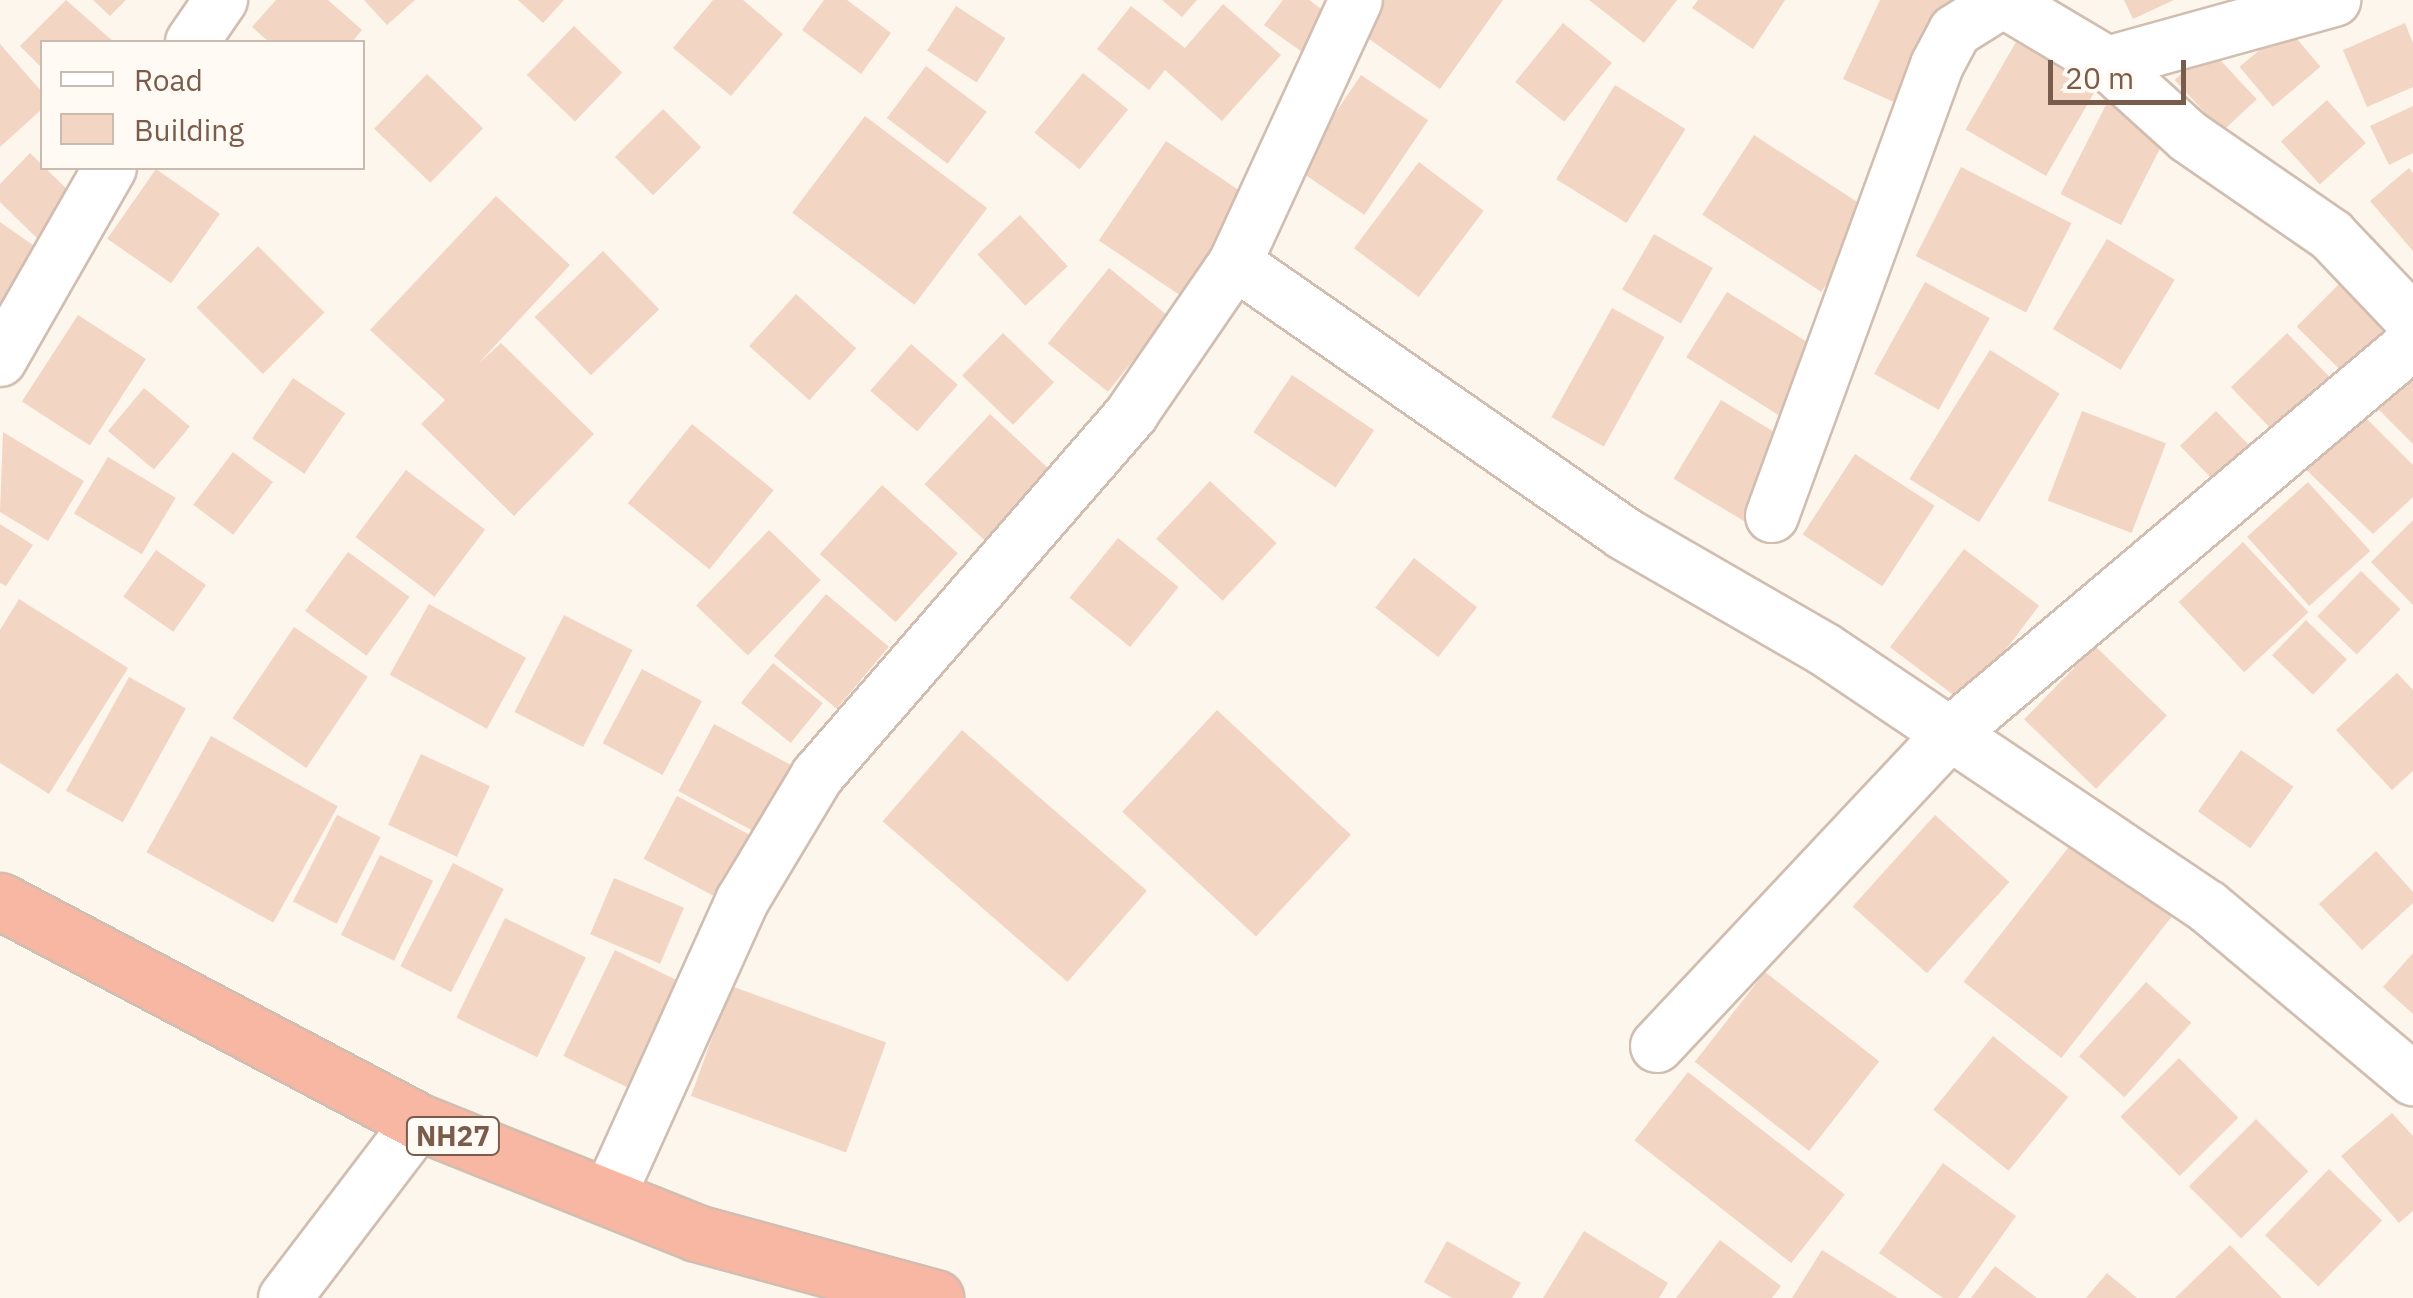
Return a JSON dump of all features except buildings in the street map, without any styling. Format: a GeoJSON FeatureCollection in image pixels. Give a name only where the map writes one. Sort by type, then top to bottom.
{"type":"FeatureCollection","features":[{"type":"Feature","properties":{"kind":"highway","name":"NH27"},"geometry":{"type":"LineString","coordinates":[[0,901],[419,1122],[696,1234],[935,1298]]}},
{"type":"Feature","properties":{"kind":"street"},"geometry":{"type":"LineString","coordinates":[[193,40],[221,0]]}},
{"type":"Feature","properties":{"kind":"street"},"geometry":{"type":"LineString","coordinates":[[2107,63],[2334,0]]}},
{"type":"Feature","properties":{"kind":"street"},"geometry":{"type":"LineString","coordinates":[[1772,516],[1936,65],[1955,32],[2003,1],[2107,63],[2188,137],[2331,235],[2413,321]]}},
{"type":"Feature","properties":{"kind":"street"},"geometry":{"type":"LineString","coordinates":[[608,1198],[742,901],[817,776],[1132,414],[1234,263],[1339,7]]}},
{"type":"Feature","properties":{"kind":"street"},"geometry":{"type":"LineString","coordinates":[[0,360],[109,170]]}},
{"type":"Feature","properties":{"kind":"street"},"geometry":{"type":"LineString","coordinates":[[1234,263],[1624,533],[1824,649],[2208,907],[2413,1079]]}},
{"type":"Feature","properties":{"kind":"street"},"geometry":{"type":"LineString","coordinates":[[1656,1046],[1950,734],[2413,343]]}},
{"type":"Feature","properties":{"kind":"street"},"geometry":{"type":"LineString","coordinates":[[285,1298],[419,1122]]}}]}
